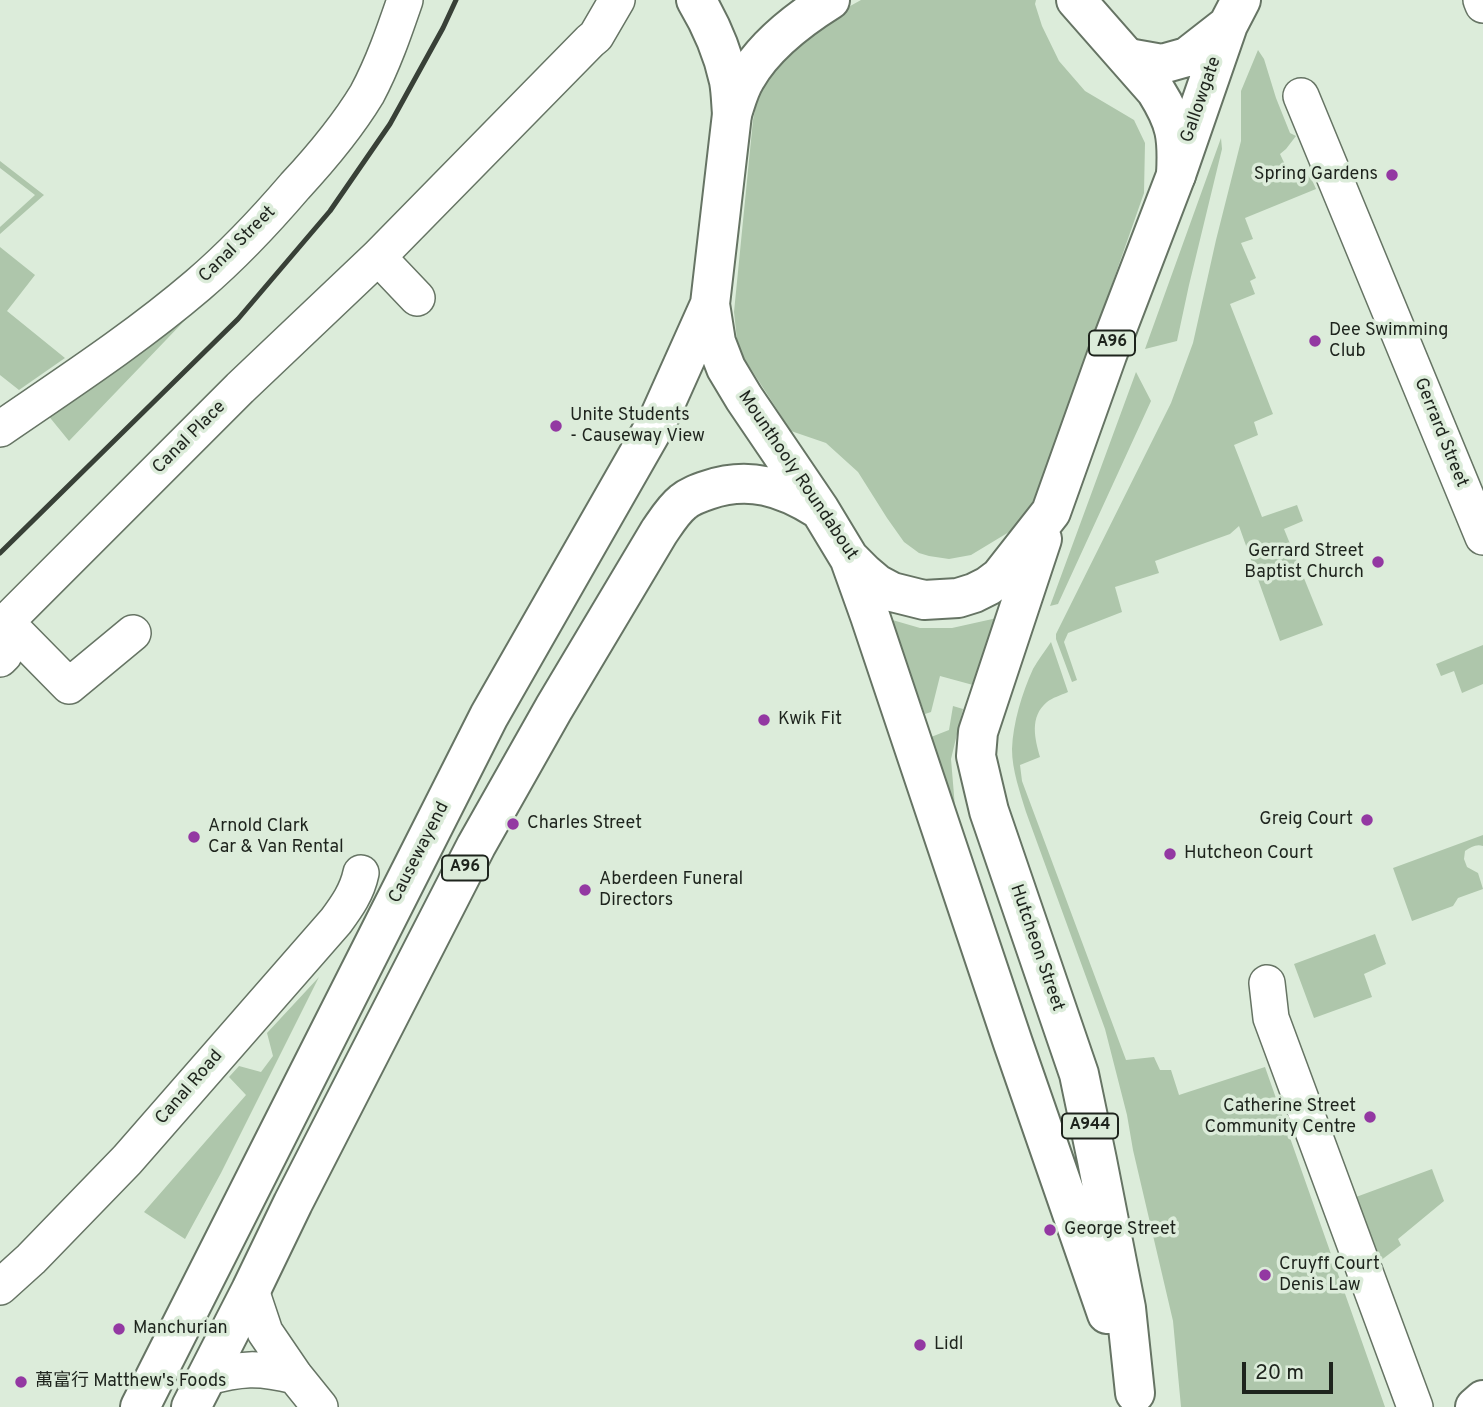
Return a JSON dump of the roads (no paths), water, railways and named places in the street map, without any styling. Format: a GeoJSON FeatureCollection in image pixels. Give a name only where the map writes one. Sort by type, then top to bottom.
{"type":"FeatureCollection","features":[{"type":"Feature","properties":{"kind":"main road"},"geometry":{"type":"LineString","coordinates":[[696,0],[721,51],[729,83],[732,114]]}},
{"type":"Feature","properties":{"kind":"main road","name":"Mounthooly Roundabout"},"geometry":{"type":"LineString","coordinates":[[824,1],[777,40],[746,78],[738,95],[732,114],[710,304],[716,342],[726,368],[744,398],[849,558],[877,584],[892,592],[924,600],[958,598],[974,593],[1000,577],[1051,512],[1176,175],[1178,146],[1175,126],[1167,108],[1156,91],[1076,0]]}},
{"type":"Feature","properties":{"kind":"main road","name":"Gallowgate"},"geometry":{"type":"LineString","coordinates":[[1128,58],[1162,64],[1186,57],[1234,13]]}},
{"type":"Feature","properties":{"kind":"main road","name":"Gallowgate"},"geometry":{"type":"LineString","coordinates":[[1176,175],[1234,13]]}},
{"type":"Feature","properties":{"kind":"main road","name":"Causewayend"},"geometry":{"type":"LineString","coordinates":[[139,1407],[489,716],[658,420],[710,304]]}},
{"type":"Feature","properties":{"kind":"main road","name":"A96"},"geometry":{"type":"LineString","coordinates":[[198,1393],[476,846],[648,548],[672,513],[683,501],[694,495],[727,485],[746,484],[780,489],[820,510]]}},
{"type":"Feature","properties":{"kind":"main road","name":"Hutcheon Street"},"geometry":{"type":"LineString","coordinates":[[1051,512],[978,732],[976,756],[989,811],[1079,1074],[1126,1308],[1137,1400]]}},
{"type":"Feature","properties":{"kind":"main road","name":"Hutcheon Street"},"geometry":{"type":"LineString","coordinates":[[849,558],[1137,1400]]}},
{"type":"Feature","properties":{"kind":"main road"},"geometry":{"type":"LineString","coordinates":[[1475,1407],[1483,1400]]}},
{"type":"Feature","properties":{"kind":"street","name":"Canal Street"},"geometry":{"type":"LineString","coordinates":[[0,429],[172,306],[224,262],[264,222],[331,144],[367,94],[381,65],[405,0]]}},
{"type":"Feature","properties":{"kind":"street","name":"Canal Place"},"geometry":{"type":"LineString","coordinates":[[3,625],[240,388],[378,257],[596,36],[617,0]]}},
{"type":"Feature","properties":{"kind":"street","name":"Gerrard Street"},"geometry":{"type":"LineString","coordinates":[[1301,96],[1483,537]]}},
{"type":"Feature","properties":{"kind":"street"},"geometry":{"type":"LineString","coordinates":[[378,257],[417,298]]}},
{"type":"Feature","properties":{"kind":"street"},"geometry":{"type":"LineString","coordinates":[[3,625],[69,686],[133,633]]}},
{"type":"Feature","properties":{"kind":"street"},"geometry":{"type":"LineString","coordinates":[[0,659],[4,655],[3,625]]}},
{"type":"Feature","properties":{"kind":"street","name":"Canal Road"},"geometry":{"type":"LineString","coordinates":[[0,1287],[41,1249],[127,1160],[336,921],[358,885],[361,873]]}},
{"type":"Feature","properties":{"kind":"street"},"geometry":{"type":"LineString","coordinates":[[1268,984],[1271,1018],[1415,1407]]}},
{"type":"Feature","properties":{"kind":"street"},"geometry":{"type":"LineString","coordinates":[[251,1290],[265,1332],[320,1407]]}},
{"type":"Feature","properties":{"kind":"street"},"geometry":{"type":"LineString","coordinates":[[198,1393],[230,1371],[252,1368],[295,1376]]}},
{"type":"Feature","properties":{"kind":"railway"},"geometry":{"type":"LineString","coordinates":[[0,553],[238,319],[330,211],[390,124],[456,0]]}},
{"type":"Feature","properties":{"kind":"place","name":"Spring Gardens"},"geometry":{"type":"Point","coordinates":[1392,175]}},
{"type":"Feature","properties":{"kind":"place","name":"Dee Swimming Club"},"geometry":{"type":"Point","coordinates":[1315,341]}},
{"type":"Feature","properties":{"kind":"place","name":"Unite Students - Causeway View"},"geometry":{"type":"Point","coordinates":[556,426]}},
{"type":"Feature","properties":{"kind":"place","name":"Gerrard Street Baptist Church"},"geometry":{"type":"Point","coordinates":[1378,562]}},
{"type":"Feature","properties":{"kind":"place","name":"Kwik Fit"},"geometry":{"type":"Point","coordinates":[764,720]}},
{"type":"Feature","properties":{"kind":"place","name":"Greig Court"},"geometry":{"type":"Point","coordinates":[1367,820]}},
{"type":"Feature","properties":{"kind":"place","name":"Charles Street"},"geometry":{"type":"Point","coordinates":[513,824]}},
{"type":"Feature","properties":{"kind":"place","name":"Arnold Clark Car & Van Rental"},"geometry":{"type":"Point","coordinates":[194,837]}},
{"type":"Feature","properties":{"kind":"place","name":"Hutcheon Court"},"geometry":{"type":"Point","coordinates":[1170,854]}},
{"type":"Feature","properties":{"kind":"place","name":"Aberdeen Funeral Directors"},"geometry":{"type":"Point","coordinates":[585,890]}},
{"type":"Feature","properties":{"kind":"place","name":"Catherine Street Community Centre"},"geometry":{"type":"Point","coordinates":[1370,1117]}},
{"type":"Feature","properties":{"kind":"place","name":"George Street"},"geometry":{"type":"Point","coordinates":[1050,1230]}},
{"type":"Feature","properties":{"kind":"place","name":"Cruyff Court Denis Law"},"geometry":{"type":"Point","coordinates":[1265,1275]}},
{"type":"Feature","properties":{"kind":"place","name":"Manchurian"},"geometry":{"type":"Point","coordinates":[119,1329]}},
{"type":"Feature","properties":{"kind":"place","name":"Lidl"},"geometry":{"type":"Point","coordinates":[920,1345]}},
{"type":"Feature","properties":{"kind":"place","name":"萬富行 Matthew's Foods"},"geometry":{"type":"Point","coordinates":[21,1382]}}]}
